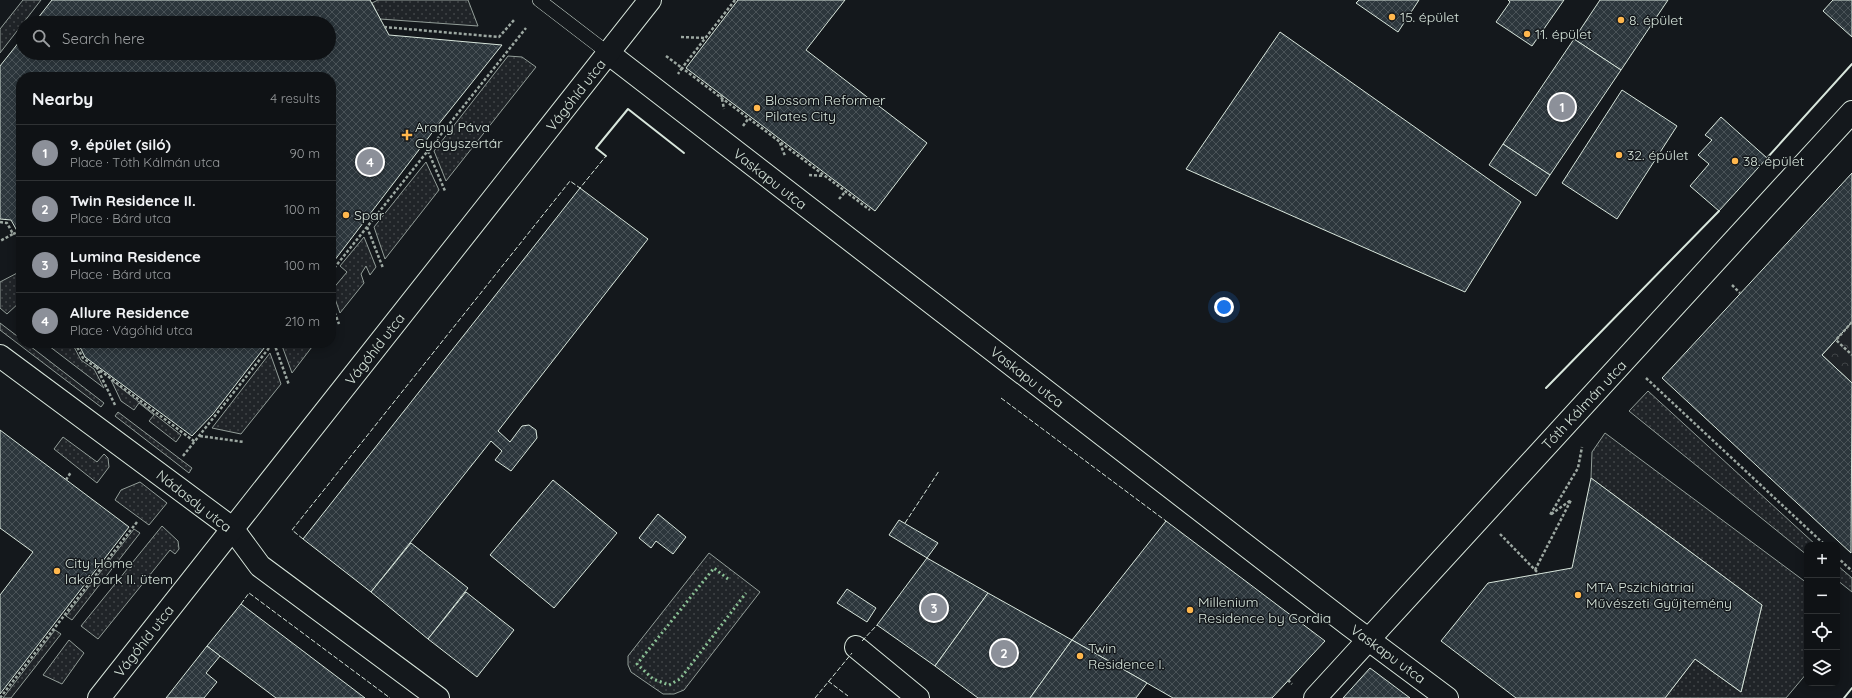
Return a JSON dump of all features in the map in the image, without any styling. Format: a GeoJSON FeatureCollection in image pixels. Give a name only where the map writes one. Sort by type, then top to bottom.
{"type":"FeatureCollection","features":[{"type":"Feature","properties":{"kind":"street","name":"Vágóhíd utca"},"geometry":{"type":"LineString","coordinates":[[99,698],[232,528],[590,78],[650,0]]}},
{"type":"Feature","properties":{"kind":"street","name":"Vaskapu utca"},"geometry":{"type":"LineString","coordinates":[[608,53],[1368,640],[1447,698]]}},
{"type":"Feature","properties":{"kind":"street","name":"Tóth Kálmán utca"},"geometry":{"type":"LineString","coordinates":[[1315,698],[1852,112]]}},
{"type":"Feature","properties":{"kind":"street","name":"Nádasdy utca"},"geometry":{"type":"LineString","coordinates":[[0,356],[232,528],[260,566],[438,698]]}},
{"type":"Feature","properties":{"kind":"street"},"geometry":{"type":"LineString","coordinates":[[856,647],[918,698]]}},
{"type":"Feature","properties":{"kind":"lane"},"geometry":{"type":"LineString","coordinates":[[539,0],[608,53]]}},
{"type":"Feature","properties":{"kind":"path"},"geometry":{"type":"LineString","coordinates":[[676,76],[735,0]]}},
{"type":"Feature","properties":{"kind":"path"},"geometry":{"type":"LineString","coordinates":[[384,27],[499,37],[514,20]]}},
{"type":"Feature","properties":{"kind":"path"},"geometry":{"type":"LineString","coordinates":[[336,266],[526,28]]}},
{"type":"Feature","properties":{"kind":"path"},"geometry":{"type":"LineString","coordinates":[[681,37],[705,38]]}},
{"type":"Feature","properties":{"kind":"path"},"geometry":{"type":"LineString","coordinates":[[666,56],[870,210]]}},
{"type":"Feature","properties":{"kind":"path"},"geometry":{"type":"LineString","coordinates":[[720,94],[725,114]]}},
{"type":"Feature","properties":{"kind":"path"},"geometry":{"type":"LineString","coordinates":[[742,127],[748,118]]}},
{"type":"Feature","properties":{"kind":"path"},"geometry":{"type":"LineString","coordinates":[[780,143],[786,161]]}},
{"type":"Feature","properties":{"kind":"path"},"geometry":{"type":"LineString","coordinates":[[428,151],[445,191]]}},
{"type":"Feature","properties":{"kind":"path"},"geometry":{"type":"LineString","coordinates":[[804,174],[825,176]]}},
{"type":"Feature","properties":{"kind":"path"},"geometry":{"type":"LineString","coordinates":[[838,200],[845,192]]}},
{"type":"Feature","properties":{"kind":"path"},"geometry":{"type":"LineString","coordinates":[[0,222],[7,223],[13,234]]}},
{"type":"Feature","properties":{"kind":"path"},"geometry":{"type":"LineString","coordinates":[[367,227],[383,268]]}},
{"type":"Feature","properties":{"kind":"path"},"geometry":{"type":"LineString","coordinates":[[0,241],[16,233]]}},
{"type":"Feature","properties":{"kind":"path"},"geometry":{"type":"LineString","coordinates":[[1732,285],[1740,293]]}},
{"type":"Feature","properties":{"kind":"path"},"geometry":{"type":"LineString","coordinates":[[336,316],[339,324]]}},
{"type":"Feature","properties":{"kind":"path"},"geometry":{"type":"LineString","coordinates":[[1852,322],[1836,340],[1852,355]]}},
{"type":"Feature","properties":{"kind":"path"},"geometry":{"type":"LineString","coordinates":[[78,348],[84,358],[195,442]]}},
{"type":"Feature","properties":{"kind":"path"},"geometry":{"type":"LineString","coordinates":[[183,456],[270,348]]}},
{"type":"Feature","properties":{"kind":"path"},"geometry":{"type":"LineString","coordinates":[[276,348],[289,385]]}},
{"type":"Feature","properties":{"kind":"path"},"geometry":{"type":"LineString","coordinates":[[97,368],[115,405]]}},
{"type":"Feature","properties":{"kind":"path"},"geometry":{"type":"LineString","coordinates":[[1646,378],[1822,542]]}},
{"type":"Feature","properties":{"kind":"path"},"geometry":{"type":"LineString","coordinates":[[200,436],[244,442]]}},
{"type":"Feature","properties":{"kind":"path"},"geometry":{"type":"LineString","coordinates":[[1535,570],[1571,500],[1550,516],[1578,468],[1582,447]]}},
{"type":"Feature","properties":{"kind":"path"},"geometry":{"type":"LineString","coordinates":[[66,480],[72,472]]}},
{"type":"Feature","properties":{"kind":"path"},"geometry":{"type":"LineString","coordinates":[[1,696],[137,522]]}},
{"type":"Feature","properties":{"kind":"path"},"geometry":{"type":"LineString","coordinates":[[1499,533],[1539,574]]}},
{"type":"Feature","properties":{"kind":"path"},"geometry":{"type":"LineString","coordinates":[[1840,560],[1852,571]]}},
{"type":"Feature","properties":{"kind":"path"},"geometry":{"type":"LineString","coordinates":[[1288,680],[1292,684]]}},
{"type":"Feature","properties":{"kind":"green space"},"geometry":{"type":"Polygon","coordinates":[[[23,0],[41,0],[29,16],[16,16],[16,32],[0,53],[0,29],[23,0]]]}},
{"type":"Feature","properties":{"kind":"green space"},"geometry":{"type":"Polygon","coordinates":[[[378,0],[468,0],[478,26],[380,19],[372,3],[378,0]]]}},
{"type":"Feature","properties":{"kind":"green space"},"geometry":{"type":"Polygon","coordinates":[[[508,56],[522,57],[536,67],[446,181],[434,151],[508,56]]]}},
{"type":"Feature","properties":{"kind":"green space"},"geometry":{"type":"Polygon","coordinates":[[[426,162],[439,190],[385,259],[374,227],[426,162]]]}},
{"type":"Feature","properties":{"kind":"green space"},"geometry":{"type":"Polygon","coordinates":[[[364,237],[376,267],[370,275],[366,266],[361,274],[364,283],[340,313],[336,302],[336,285],[347,272],[340,266],[364,237]]]}},
{"type":"Feature","properties":{"kind":"green space"},"geometry":{"type":"Polygon","coordinates":[[[16,274],[16,306],[7,314],[0,308],[0,282],[16,274]]]}},
{"type":"Feature","properties":{"kind":"green space"},"geometry":{"type":"Polygon","coordinates":[[[1852,322],[1852,383],[1822,355],[1852,322]]]}},
{"type":"Feature","properties":{"kind":"green space"},"geometry":{"type":"Polygon","coordinates":[[[0,323],[16,335],[16,342],[0,330],[0,323]]]}},
{"type":"Feature","properties":{"kind":"green space"},"geometry":{"type":"Polygon","coordinates":[[[24,348],[32,348],[104,403],[101,407],[24,348]]]}},
{"type":"Feature","properties":{"kind":"green space"},"geometry":{"type":"Polygon","coordinates":[[[52,348],[75,348],[81,360],[94,369],[104,388],[52,348]]]}},
{"type":"Feature","properties":{"kind":"green space"},"geometry":{"type":"Polygon","coordinates":[[[283,348],[311,348],[292,373],[283,348]]]}},
{"type":"Feature","properties":{"kind":"green space"},"geometry":{"type":"Polygon","coordinates":[[[270,353],[281,384],[241,434],[212,428],[270,353]]]}},
{"type":"Feature","properties":{"kind":"green space"},"geometry":{"type":"Polygon","coordinates":[[[111,380],[181,435],[176,442],[149,421],[154,415],[139,403],[134,410],[121,401],[111,380]]]}},
{"type":"Feature","properties":{"kind":"green space"},"geometry":{"type":"Polygon","coordinates":[[[1648,391],[1813,542],[1804,542],[1804,553],[1629,411],[1648,391]]]}},
{"type":"Feature","properties":{"kind":"green space"},"geometry":{"type":"Polygon","coordinates":[[[118,412],[192,468],[189,473],[115,416],[118,412]]]}},
{"type":"Feature","properties":{"kind":"green space"},"geometry":{"type":"Polygon","coordinates":[[[1605,433],[1804,581],[1804,677],[1786,698],[1665,698],[1695,659],[1741,692],[1762,605],[1591,478],[1592,452],[1605,433]]]}},
{"type":"Feature","properties":{"kind":"green space"},"geometry":{"type":"Polygon","coordinates":[[[63,437],[97,462],[104,454],[108,458],[109,467],[97,483],[54,449],[63,437]]]}},
{"type":"Feature","properties":{"kind":"green space"},"geometry":{"type":"Polygon","coordinates":[[[140,482],[167,503],[149,525],[115,500],[121,490],[140,482]]]}},
{"type":"Feature","properties":{"kind":"green space"},"geometry":{"type":"Polygon","coordinates":[[[162,526],[178,541],[179,549],[175,554],[170,550],[98,639],[81,626],[162,526]]]}},
{"type":"Feature","properties":{"kind":"green space"},"geometry":{"type":"Polygon","coordinates":[[[134,529],[140,533],[72,620],[66,616],[134,529]]]}},
{"type":"Feature","properties":{"kind":"green space"},"geometry":{"type":"Polygon","coordinates":[[[709,553],[760,592],[684,690],[674,694],[663,694],[631,672],[628,665],[628,656],[709,553]]]}},
{"type":"Feature","properties":{"kind":"green space"},"geometry":{"type":"Polygon","coordinates":[[[1840,568],[1852,578],[1852,592],[1840,582],[1840,568]]]}},
{"type":"Feature","properties":{"kind":"green space"},"geometry":{"type":"Polygon","coordinates":[[[55,630],[61,634],[11,698],[3,698],[55,630]]]}},
{"type":"Feature","properties":{"kind":"green space"},"geometry":{"type":"Polygon","coordinates":[[[69,640],[84,653],[62,684],[43,675],[69,640]]]}},
{"type":"Feature","properties":{"kind":"building"},"geometry":{"type":"Polygon","coordinates":[[[52,0],[370,0],[389,35],[502,45],[438,125],[336,258],[336,72],[16,72],[16,229],[11,220],[0,219],[0,66],[16,46],[16,60],[336,60],[336,16],[39,16],[52,0]]]}},
{"type":"Feature","properties":{"kind":"building"},"geometry":{"type":"Polygon","coordinates":[[[738,0],[845,0],[806,50],[927,143],[875,211],[686,68],[738,0]]]}},
{"type":"Feature","properties":{"kind":"building","name":"15. épület"},"geometry":{"type":"Polygon","coordinates":[[[1359,0],[1419,0],[1398,32],[1356,3],[1359,0]]]}},
{"type":"Feature","properties":{"kind":"building","name":"11. épület"},"geometry":{"type":"Polygon","coordinates":[[[1508,0],[1564,0],[1532,46],[1496,22],[1510,2],[1508,0]]]}},
{"type":"Feature","properties":{"kind":"building","name":"8. épület"},"geometry":{"type":"Polygon","coordinates":[[[1600,0],[1668,0],[1621,70],[1574,39],[1600,0]]]}},
{"type":"Feature","properties":{"kind":"building"},"geometry":{"type":"Polygon","coordinates":[[[1833,0],[1852,0],[1852,37],[1823,11],[1833,0]]]}},
{"type":"Feature","properties":{"kind":"building"},"geometry":{"type":"Polygon","coordinates":[[[1280,32],[1521,202],[1465,292],[1186,169],[1280,32]]]}},
{"type":"Feature","properties":{"kind":"building"},"geometry":{"type":"Polygon","coordinates":[[[1574,39],[1621,70],[1550,175],[1503,144],[1574,39]]]}},
{"type":"Feature","properties":{"kind":"building","name":"32. épület"},"geometry":{"type":"Polygon","coordinates":[[[1622,90],[1677,126],[1617,219],[1562,183],[1622,90]]]}},
{"type":"Feature","properties":{"kind":"building","name":"38. épület"},"geometry":{"type":"Polygon","coordinates":[[[1721,117],[1767,158],[1719,211],[1690,186],[1709,164],[1698,155],[1712,140],[1705,135],[1721,117]]]}},
{"type":"Feature","properties":{"kind":"building"},"geometry":{"type":"Polygon","coordinates":[[[1503,144],[1550,175],[1536,196],[1489,165],[1503,144]]]}},
{"type":"Feature","properties":{"kind":"building"},"geometry":{"type":"Polygon","coordinates":[[[1852,173],[1852,322],[1822,355],[1852,383],[1851,553],[1662,378],[1852,173]]]}},
{"type":"Feature","properties":{"kind":"building"},"geometry":{"type":"Polygon","coordinates":[[[580,188],[648,239],[498,431],[510,442],[522,426],[529,425],[536,430],[537,438],[511,471],[495,460],[502,451],[491,441],[371,592],[303,539],[580,188]]]}},
{"type":"Feature","properties":{"kind":"building"},"geometry":{"type":"Polygon","coordinates":[[[80,348],[264,348],[213,414],[192,436],[85,357],[80,348]]]}},
{"type":"Feature","properties":{"kind":"building","name":"City Home lakópark II. ütem"},"geometry":{"type":"Polygon","coordinates":[[[0,430],[129,527],[0,694],[0,595],[33,552],[0,528],[0,430]]]}},
{"type":"Feature","properties":{"kind":"building"},"geometry":{"type":"Polygon","coordinates":[[[1591,478],[1762,605],[1741,692],[1695,659],[1665,698],[1516,698],[1441,641],[1488,583],[1572,568],[1591,478]]]}},
{"type":"Feature","properties":{"kind":"building"},"geometry":{"type":"Polygon","coordinates":[[[553,480],[617,533],[554,608],[490,555],[553,480]]]}},
{"type":"Feature","properties":{"kind":"building"},"geometry":{"type":"Polygon","coordinates":[[[658,514],[686,537],[673,554],[656,541],[651,548],[639,538],[658,514]]]}},
{"type":"Feature","properties":{"kind":"building"},"geometry":{"type":"Polygon","coordinates":[[[899,520],[938,543],[927,558],[889,535],[899,520]]]}},
{"type":"Feature","properties":{"kind":"building","name":"Millenium Residence by Cordia"},"geometry":{"type":"Polygon","coordinates":[[[1166,521],[1325,641],[1272,698],[1173,698],[1072,640],[1166,521]]]}},
{"type":"Feature","properties":{"kind":"building"},"geometry":{"type":"Polygon","coordinates":[[[411,543],[468,588],[428,639],[371,592],[411,543]]]}},
{"type":"Feature","properties":{"kind":"building"},"geometry":{"type":"Polygon","coordinates":[[[927,558],[988,593],[935,666],[877,625],[927,558]]]}},
{"type":"Feature","properties":{"kind":"building"},"geometry":{"type":"Polygon","coordinates":[[[847,589],[876,608],[867,622],[837,603],[847,589]]]}},
{"type":"Feature","properties":{"kind":"building"},"geometry":{"type":"Polygon","coordinates":[[[466,592],[514,630],[477,677],[428,639],[466,592]]]}},
{"type":"Feature","properties":{"kind":"building"},"geometry":{"type":"Polygon","coordinates":[[[988,593],[1072,640],[1030,698],[978,698],[935,666],[988,593]]]}},
{"type":"Feature","properties":{"kind":"building"},"geometry":{"type":"Polygon","coordinates":[[[241,604],[365,698],[276,698],[220,656],[207,646],[241,604]]]}},
{"type":"Feature","properties":{"kind":"building","name":"Twin Residence I."},"geometry":{"type":"Polygon","coordinates":[[[1072,640],[1147,683],[1136,698],[1030,698],[1072,640]]]}},
{"type":"Feature","properties":{"kind":"building"},"geometry":{"type":"Polygon","coordinates":[[[207,646],[220,656],[206,673],[217,682],[204,698],[166,698],[207,646]]]}},
{"type":"Feature","properties":{"kind":"building"},"geometry":{"type":"Polygon","coordinates":[[[1370,668],[1410,698],[1343,698],[1370,668]]]}},
{"type":"Feature","properties":{"kind":"hedge"},"geometry":{"type":"LineString","coordinates":[[728,579],[714,568],[637,664],[653,679],[669,685],[680,679],[746,593]]}},
{"type":"Feature","properties":{"kind":"fence"},"geometry":{"type":"LineString","coordinates":[[303,539],[292,530],[570,181],[580,188],[606,156]]}},
{"type":"Feature","properties":{"kind":"fence"},"geometry":{"type":"LineString","coordinates":[[1001,398],[1166,521]]}},
{"type":"Feature","properties":{"kind":"fence"},"geometry":{"type":"LineString","coordinates":[[905,523],[939,471]]}},
{"type":"Feature","properties":{"kind":"fence"},"geometry":{"type":"LineString","coordinates":[[241,604],[249,593],[390,698]]}},
{"type":"Feature","properties":{"kind":"fence"},"geometry":{"type":"LineString","coordinates":[[862,641],[877,625]]}},
{"type":"Feature","properties":{"kind":"fence"},"geometry":{"type":"LineString","coordinates":[[815,698],[852,653]]}},
{"type":"Feature","properties":{"kind":"fence"},"geometry":{"type":"LineString","coordinates":[[828,681],[848,696]]}},
{"type":"Feature","properties":{"kind":"wall"},"geometry":{"type":"LineString","coordinates":[[1767,158],[1852,64]]}},
{"type":"Feature","properties":{"kind":"wall"},"geometry":{"type":"LineString","coordinates":[[606,156],[596,148],[628,109],[684,153]]}},
{"type":"Feature","properties":{"kind":"wall"},"geometry":{"type":"LineString","coordinates":[[1546,388],[1719,211]]}},
{"type":"Feature","properties":{"kind":"wall"},"geometry":{"type":"LineString","coordinates":[[1844,698],[1852,688]]}},
{"type":"Feature","properties":{"kind":"place","name":"15. épület"},"geometry":{"type":"Point","coordinates":[1392,17]}},
{"type":"Feature","properties":{"kind":"place","name":"8. épület"},"geometry":{"type":"Point","coordinates":[1621,20]}},
{"type":"Feature","properties":{"kind":"place","name":"11. épület"},"geometry":{"type":"Point","coordinates":[1527,34]}},
{"type":"Feature","properties":{"kind":"place","name":"9. épület (siló)"},"geometry":{"type":"Point","coordinates":[1562,107]}},
{"type":"Feature","properties":{"kind":"place","name":"Blossom Reformer Pilates City"},"geometry":{"type":"Point","coordinates":[757,108]}},
{"type":"Feature","properties":{"kind":"place","name":"Arany Páva Gyógyszertár"},"geometry":{"type":"Point","coordinates":[407,135]}},
{"type":"Feature","properties":{"kind":"place","name":"32. épület"},"geometry":{"type":"Point","coordinates":[1619,155]}},
{"type":"Feature","properties":{"kind":"place","name":"38. épület"},"geometry":{"type":"Point","coordinates":[1735,161]}},
{"type":"Feature","properties":{"kind":"place","name":"Allure Residence"},"geometry":{"type":"Point","coordinates":[370,162]}},
{"type":"Feature","properties":{"kind":"place","name":"Spar"},"geometry":{"type":"Point","coordinates":[346,215]}},
{"type":"Feature","properties":{"kind":"place","name":"City Home lakópark II. ütem"},"geometry":{"type":"Point","coordinates":[57,571]}},
{"type":"Feature","properties":{"kind":"place","name":"MTA Pszichiátriai Művészeti Gyűjtemény"},"geometry":{"type":"Point","coordinates":[1578,595]}},
{"type":"Feature","properties":{"kind":"place","name":"Lumina Residence"},"geometry":{"type":"Point","coordinates":[934,608]}},
{"type":"Feature","properties":{"kind":"place","name":"Millenium Residence by Cordia"},"geometry":{"type":"Point","coordinates":[1190,610]}},
{"type":"Feature","properties":{"kind":"place","name":"Twin Residence II."},"geometry":{"type":"Point","coordinates":[1004,653]}},
{"type":"Feature","properties":{"kind":"place","name":"Twin Residence I."},"geometry":{"type":"Point","coordinates":[1080,656]}}]}
